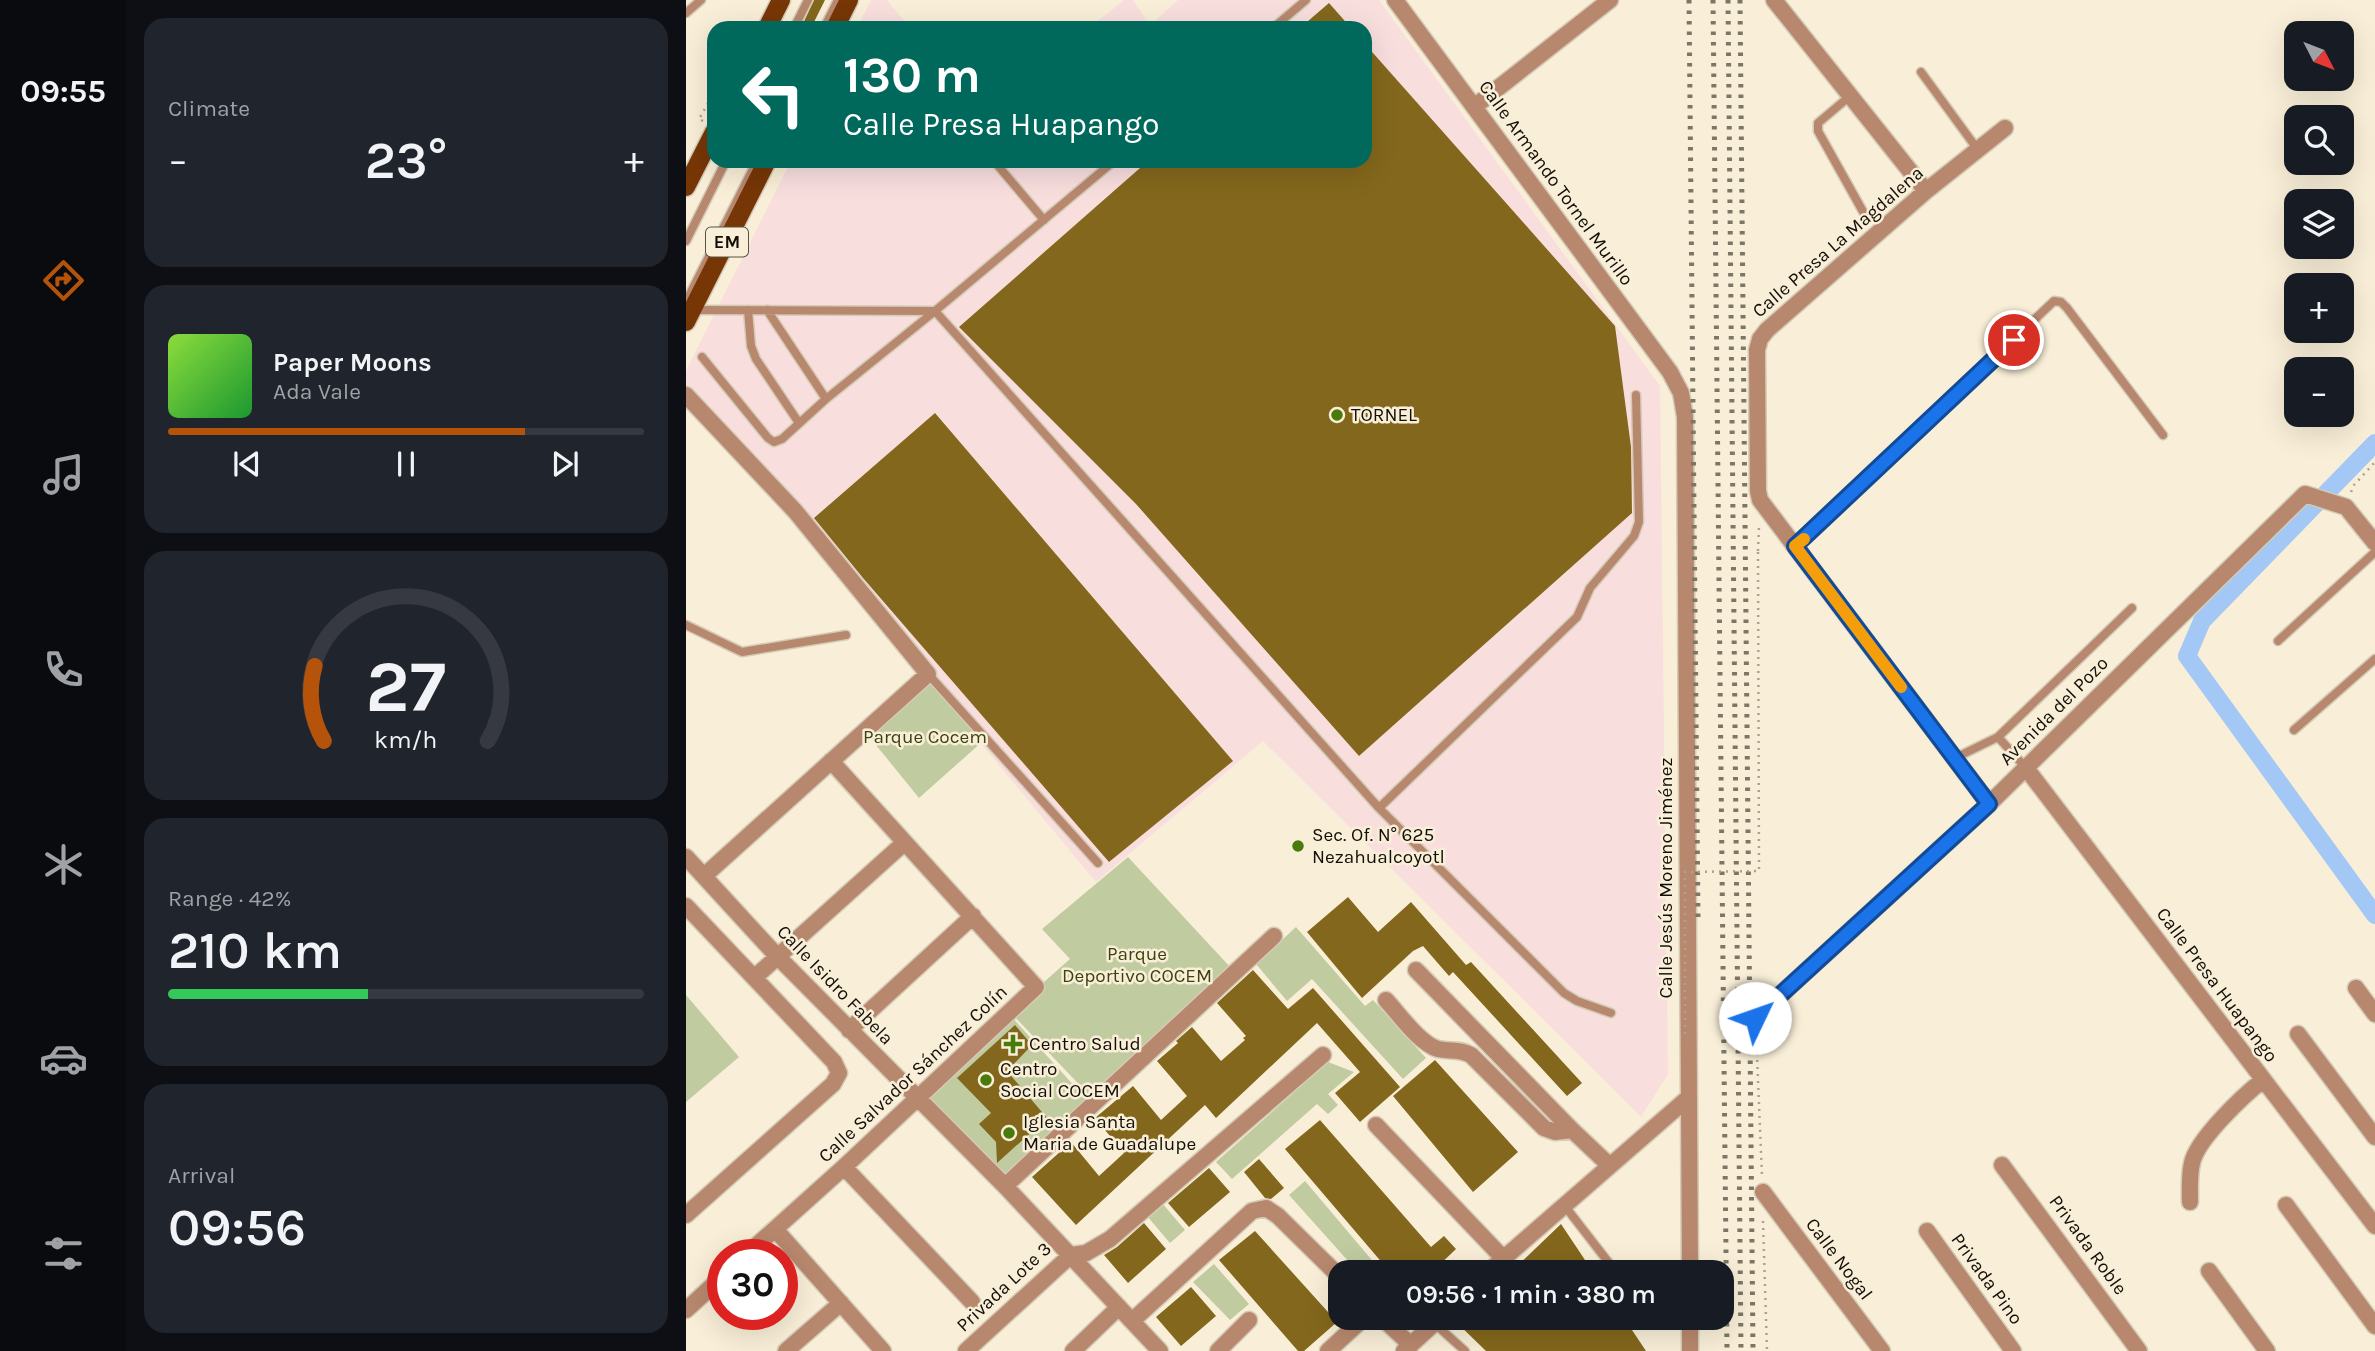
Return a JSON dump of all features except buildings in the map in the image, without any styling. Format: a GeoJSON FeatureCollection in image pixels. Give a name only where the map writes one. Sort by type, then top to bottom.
{"type":"FeatureCollection","features":[{"type":"Feature","properties":{"kind":"main road"},"geometry":{"type":"LineString","coordinates":[[770,21],[781,0]]}},
{"type":"Feature","properties":{"kind":"main road"},"geometry":{"type":"LineString","coordinates":[[838,21],[849,0]]}},
{"type":"Feature","properties":{"kind":"main road"},"geometry":{"type":"LineString","coordinates":[[686,187],[707,146]]}},
{"type":"Feature","properties":{"kind":"main road","name":"EM"},"geometry":{"type":"LineString","coordinates":[[688,310],[763,168]]}},
{"type":"Feature","properties":{"kind":"street","name":"Calle Armando Tornel Murillo"},"geometry":{"type":"LineString","coordinates":[[1395,0],[1670,372],[1681,393]]}},
{"type":"Feature","properties":{"kind":"street"},"geometry":{"type":"LineString","coordinates":[[1474,107],[1610,0]]}},
{"type":"Feature","properties":{"kind":"street"},"geometry":{"type":"LineString","coordinates":[[1773,0],[1926,191]]}},
{"type":"Feature","properties":{"kind":"street","name":"Calle Presa La Magdalena"},"geometry":{"type":"LineString","coordinates":[[1795,546],[1760,500],[1758,491],[1757,350],[1760,339],[1926,191],[2005,128]]}},
{"type":"Feature","properties":{"kind":"street","name":"Calle Jesús Moreno Jiménez"},"geometry":{"type":"LineString","coordinates":[[1681,393],[1685,417],[1690,1260]]}},
{"type":"Feature","properties":{"kind":"street"},"geometry":{"type":"LineString","coordinates":[[686,395],[795,511],[928,674],[704,876]]}},
{"type":"Feature","properties":{"kind":"street","name":"Avenida del Pozo"},"geometry":{"type":"LineString","coordinates":[[1755,1018],[1989,804],[2305,494],[2342,506]]}},
{"type":"Feature","properties":{"kind":"street"},"geometry":{"type":"LineString","coordinates":[[2342,506],[2375,543]]}},
{"type":"Feature","properties":{"kind":"street"},"geometry":{"type":"LineString","coordinates":[[1795,546],[1989,804]]}},
{"type":"Feature","properties":{"kind":"street","name":"Calle Salvador Sánchez Colín"},"geometry":{"type":"LineString","coordinates":[[764,1239],[1036,987],[831,761]]}},
{"type":"Feature","properties":{"kind":"street","name":"Calle Presa Huapango"},"geometry":{"type":"LineString","coordinates":[[2026,768],[2375,1226]]}},
{"type":"Feature","properties":{"kind":"street"},"geometry":{"type":"LineString","coordinates":[[755,977],[904,843]]}},
{"type":"Feature","properties":{"kind":"street","name":"Calle Isidro Fabela"},"geometry":{"type":"LineString","coordinates":[[686,857],[777,957],[1004,1185],[1160,1351]]}},
{"type":"Feature","properties":{"kind":"street"},"geometry":{"type":"LineString","coordinates":[[686,906],[834,1062],[839,1073],[833,1084],[686,1214]]}},
{"type":"Feature","properties":{"kind":"street"},"geometry":{"type":"LineString","coordinates":[[849,1030],[973,916]]}},
{"type":"Feature","properties":{"kind":"street"},"geometry":{"type":"LineString","coordinates":[[1004,1185],[1274,936]]}},
{"type":"Feature","properties":{"kind":"street"},"geometry":{"type":"LineString","coordinates":[[1416,970],[1609,1165]]}},
{"type":"Feature","properties":{"kind":"street"},"geometry":{"type":"LineString","coordinates":[[2356,988],[2375,1014]]}},
{"type":"Feature","properties":{"kind":"street"},"geometry":{"type":"LineString","coordinates":[[1386,1000],[1427,1044],[1440,1050],[1461,1050],[1471,1055],[1544,1128],[1555,1132],[1572,1130]]}},
{"type":"Feature","properties":{"kind":"street"},"geometry":{"type":"LineString","coordinates":[[2298,1034],[2375,1137]]}},
{"type":"Feature","properties":{"kind":"street"},"geometry":{"type":"LineString","coordinates":[[1071,1255],[1086,1253],[1110,1239],[1323,1055]]}},
{"type":"Feature","properties":{"kind":"street"},"geometry":{"type":"LineString","coordinates":[[2190,1202],[2192,1162],[2201,1143],[2248,1091],[2263,1080]]}},
{"type":"Feature","properties":{"kind":"street"},"geometry":{"type":"LineString","coordinates":[[1376,1125],[1503,1258],[1688,1098]]}},
{"type":"Feature","properties":{"kind":"street","name":"Privada Roble"},"geometry":{"type":"LineString","coordinates":[[2002,1165],[2139,1351]]}},
{"type":"Feature","properties":{"kind":"street"},"geometry":{"type":"LineString","coordinates":[[844,1167],[972,1302]]}},
{"type":"Feature","properties":{"kind":"street","name":"Calle Nogal"},"geometry":{"type":"LineString","coordinates":[[1763,1192],[1882,1351]]}},
{"type":"Feature","properties":{"kind":"street"},"geometry":{"type":"LineString","coordinates":[[2287,1205],[2375,1326]]}},
{"type":"Feature","properties":{"kind":"street"},"geometry":{"type":"LineString","coordinates":[[1132,1321],[1252,1211],[1265,1208],[1278,1216],[1328,1265]]}},
{"type":"Feature","properties":{"kind":"street"},"geometry":{"type":"LineString","coordinates":[[775,1229],[883,1351]]}},
{"type":"Feature","properties":{"kind":"street","name":"Privada Pino"},"geometry":{"type":"LineString","coordinates":[[1927,1231],[2013,1351]]}},
{"type":"Feature","properties":{"kind":"street","name":"Privada Lote 3"},"geometry":{"type":"LineString","coordinates":[[966,1351],[1071,1255]]}},
{"type":"Feature","properties":{"kind":"street"},"geometry":{"type":"LineString","coordinates":[[2209,1271],[2267,1351]]}},
{"type":"Feature","properties":{"kind":"street"},"geometry":{"type":"LineString","coordinates":[[686,1310],[707,1291]]}},
{"type":"Feature","properties":{"kind":"street"},"geometry":{"type":"LineString","coordinates":[[786,1351],[841,1303]]}},
{"type":"Feature","properties":{"kind":"street"},"geometry":{"type":"LineString","coordinates":[[1073,1351],[1119,1307]]}},
{"type":"Feature","properties":{"kind":"street"},"geometry":{"type":"LineString","coordinates":[[1217,1351],[1249,1320]]}},
{"type":"Feature","properties":{"kind":"street"},"geometry":{"type":"LineString","coordinates":[[1328,1351],[1351,1330]]}},
{"type":"Feature","properties":{"kind":"street"},"geometry":{"type":"LineString","coordinates":[[1392,1330],[1408,1348],[1427,1330]]}},
{"type":"Feature","properties":{"kind":"street"},"geometry":{"type":"LineString","coordinates":[[1690,1330],[1690,1351]]}},
{"type":"Feature","properties":{"kind":"lane"},"geometry":{"type":"LineString","coordinates":[[686,13],[701,0]]}},
{"type":"Feature","properties":{"kind":"lane"},"geometry":{"type":"LineString","coordinates":[[797,21],[808,0]]}},
{"type":"Feature","properties":{"kind":"lane"},"geometry":{"type":"LineString","coordinates":[[828,21],[838,0]]}},
{"type":"Feature","properties":{"kind":"lane"},"geometry":{"type":"LineString","coordinates":[[1281,21],[1306,0]]}},
{"type":"Feature","properties":{"kind":"lane"},"geometry":{"type":"LineString","coordinates":[[1921,72],[1978,150]]}},
{"type":"Feature","properties":{"kind":"lane"},"geometry":{"type":"LineString","coordinates":[[1850,96],[1818,123],[1818,131],[1866,217]]}},
{"type":"Feature","properties":{"kind":"lane"},"geometry":{"type":"LineString","coordinates":[[686,241],[722,168]]}},
{"type":"Feature","properties":{"kind":"lane"},"geometry":{"type":"LineString","coordinates":[[754,168],[688,310],[935,311],[1379,808],[1564,993],[1577,1002],[1611,1013]]}},
{"type":"Feature","properties":{"kind":"lane"},"geometry":{"type":"LineString","coordinates":[[1000,168],[1044,220]]}},
{"type":"Feature","properties":{"kind":"lane"},"geometry":{"type":"LineString","coordinates":[[702,358],[768,438],[774,442],[782,439],[826,398],[1106,168]]}},
{"type":"Feature","properties":{"kind":"lane"},"geometry":{"type":"LineString","coordinates":[[1795,546],[2054,301],[2061,302],[2067,308],[2163,435]]}},
{"type":"Feature","properties":{"kind":"lane"},"geometry":{"type":"LineString","coordinates":[[748,310],[751,346],[756,359],[799,423]]}},
{"type":"Feature","properties":{"kind":"lane"},"geometry":{"type":"LineString","coordinates":[[767,310],[826,398]]}},
{"type":"Feature","properties":{"kind":"lane"},"geometry":{"type":"LineString","coordinates":[[1379,808],[1577,617],[1590,588],[1633,537],[1639,522],[1636,395]]}},
{"type":"Feature","properties":{"kind":"lane"},"geometry":{"type":"LineString","coordinates":[[2278,640],[2375,552]]}},
{"type":"Feature","properties":{"kind":"lane"},"geometry":{"type":"LineString","coordinates":[[1955,758],[1998,737],[2132,608]]}},
{"type":"Feature","properties":{"kind":"lane"},"geometry":{"type":"LineString","coordinates":[[686,625],[742,652],[846,635]]}},
{"type":"Feature","properties":{"kind":"lane"},"geometry":{"type":"LineString","coordinates":[[2294,730],[2375,659]]}},
{"type":"Feature","properties":{"kind":"lane"},"geometry":{"type":"LineString","coordinates":[[928,674],[1098,863]]}},
{"type":"Feature","properties":{"kind":"lane"},"geometry":{"type":"LineString","coordinates":[[1998,737],[2026,768]]}},
{"type":"Feature","properties":{"kind":"lane"},"geometry":{"type":"LineString","coordinates":[[1564,1205],[1607,1260]]}},
{"type":"Feature","properties":{"kind":"lane"},"geometry":{"type":"LineString","coordinates":[[1446,1330],[1465,1351]]}},
{"type":"Feature","properties":{"kind":"path"},"geometry":{"type":"LineString","coordinates":[[699,119],[707,105]]}},
{"type":"Feature","properties":{"kind":"path"},"geometry":{"type":"LineString","coordinates":[[2342,506],[2354,485],[2375,462]]}},
{"type":"Feature","properties":{"kind":"path"},"geometry":{"type":"LineString","coordinates":[[1685,1034],[1685,872],[1759,871],[1758,551]]}},
{"type":"Feature","properties":{"kind":"shaded area"},"geometry":{"type":"Polygon","coordinates":[[[871,0],[887,0],[904,21],[860,21],[871,0]]]}},
{"type":"Feature","properties":{"kind":"shaded area"},"geometry":{"type":"Polygon","coordinates":[[[1124,0],[1133,0],[1147,21],[1098,21],[1124,0]]]}},
{"type":"Feature","properties":{"kind":"shaded area"},"geometry":{"type":"Polygon","coordinates":[[[1178,0],[1379,0],[1660,386],[1668,1074],[1641,1117],[1263,741],[1096,882],[805,532],[686,410],[686,371],[788,168],[1372,168],[1372,21],[1154,21],[1178,0]]]}},
{"type":"Feature","properties":{"kind":"green space","name":"Parque Cocem"},"geometry":{"type":"Polygon","coordinates":[[[929,681],[983,741],[919,798],[867,734],[929,681]]]}},
{"type":"Feature","properties":{"kind":"green space","name":"Parque Deportivo COCEM"},"geometry":{"type":"Polygon","coordinates":[[[1128,857],[1232,969],[1091,1097],[1010,1012],[1070,959],[1042,929],[1128,857]]]}},
{"type":"Feature","properties":{"kind":"green space"},"geometry":{"type":"Polygon","coordinates":[[[1296,927],[1365,1006],[1373,1000],[1426,1058],[1403,1079],[1312,979],[1287,1001],[1256,964],[1296,927]]]}},
{"type":"Feature","properties":{"kind":"green space"},"geometry":{"type":"Polygon","coordinates":[[[686,995],[739,1057],[686,1102],[686,995]]]}},
{"type":"Feature","properties":{"kind":"green space"},"geometry":{"type":"Polygon","coordinates":[[[1009,1014],[1086,1099],[996,1183],[913,1097],[1009,1014]]]}},
{"type":"Feature","properties":{"kind":"green space"},"geometry":{"type":"Polygon","coordinates":[[[1328,1062],[1354,1072],[1328,1094],[1338,1105],[1328,1114],[1317,1104],[1232,1179],[1216,1162],[1328,1062]]]}},
{"type":"Feature","properties":{"kind":"green space"},"geometry":{"type":"Polygon","coordinates":[[[1305,1181],[1372,1260],[1347,1260],[1289,1195],[1305,1181]]]}},
{"type":"Feature","properties":{"kind":"green space"},"geometry":{"type":"Polygon","coordinates":[[[1162,1203],[1185,1230],[1170,1243],[1147,1216],[1162,1203]]]}},
{"type":"Feature","properties":{"kind":"green space"},"geometry":{"type":"Polygon","coordinates":[[[1214,1264],[1249,1304],[1230,1320],[1193,1282],[1214,1264]]]}},
{"type":"Feature","properties":{"kind":"waterway"},"geometry":{"type":"LineString","coordinates":[[2375,443],[2202,621],[2187,656],[2375,915]]}},
{"type":"Feature","properties":{"kind":"railway"},"geometry":{"type":"LineString","coordinates":[[1689,0],[1698,919]]}},
{"type":"Feature","properties":{"kind":"railway"},"geometry":{"type":"LineString","coordinates":[[1713,0],[1727,1351]]}},
{"type":"Feature","properties":{"kind":"railway"},"geometry":{"type":"LineString","coordinates":[[1728,0],[1741,1351]]}},
{"type":"Feature","properties":{"kind":"railway"},"geometry":{"type":"LineString","coordinates":[[1740,0],[1753,1351]]}},
{"type":"Feature","properties":{"kind":"slow traffic"},"geometry":{"type":"LineString","coordinates":[[1804,539],[1795,546],[1901,687]]}},
{"type":"Feature","properties":{"kind":"place","name":"TORNEL"},"geometry":{"type":"Point","coordinates":[1337,415]}},
{"type":"Feature","properties":{"kind":"place","name":"Sec. Of. N° 625 Nezahualcoyotl"},"geometry":{"type":"Point","coordinates":[1298,846]}},
{"type":"Feature","properties":{"kind":"place","name":"Centro Salud"},"geometry":{"type":"Point","coordinates":[1013,1044]}},
{"type":"Feature","properties":{"kind":"place","name":"Centro Social COCEM"},"geometry":{"type":"Point","coordinates":[986,1080]}},
{"type":"Feature","properties":{"kind":"place","name":"Iglesia Santa Maria de Guadalupe"},"geometry":{"type":"Point","coordinates":[1009,1133]}},
{"type":"Feature","properties":{"kind":"route"},"geometry":{"type":"LineString","coordinates":[[1755,1018],[1989,804],[1795,546],[2014,340]]}}]}
